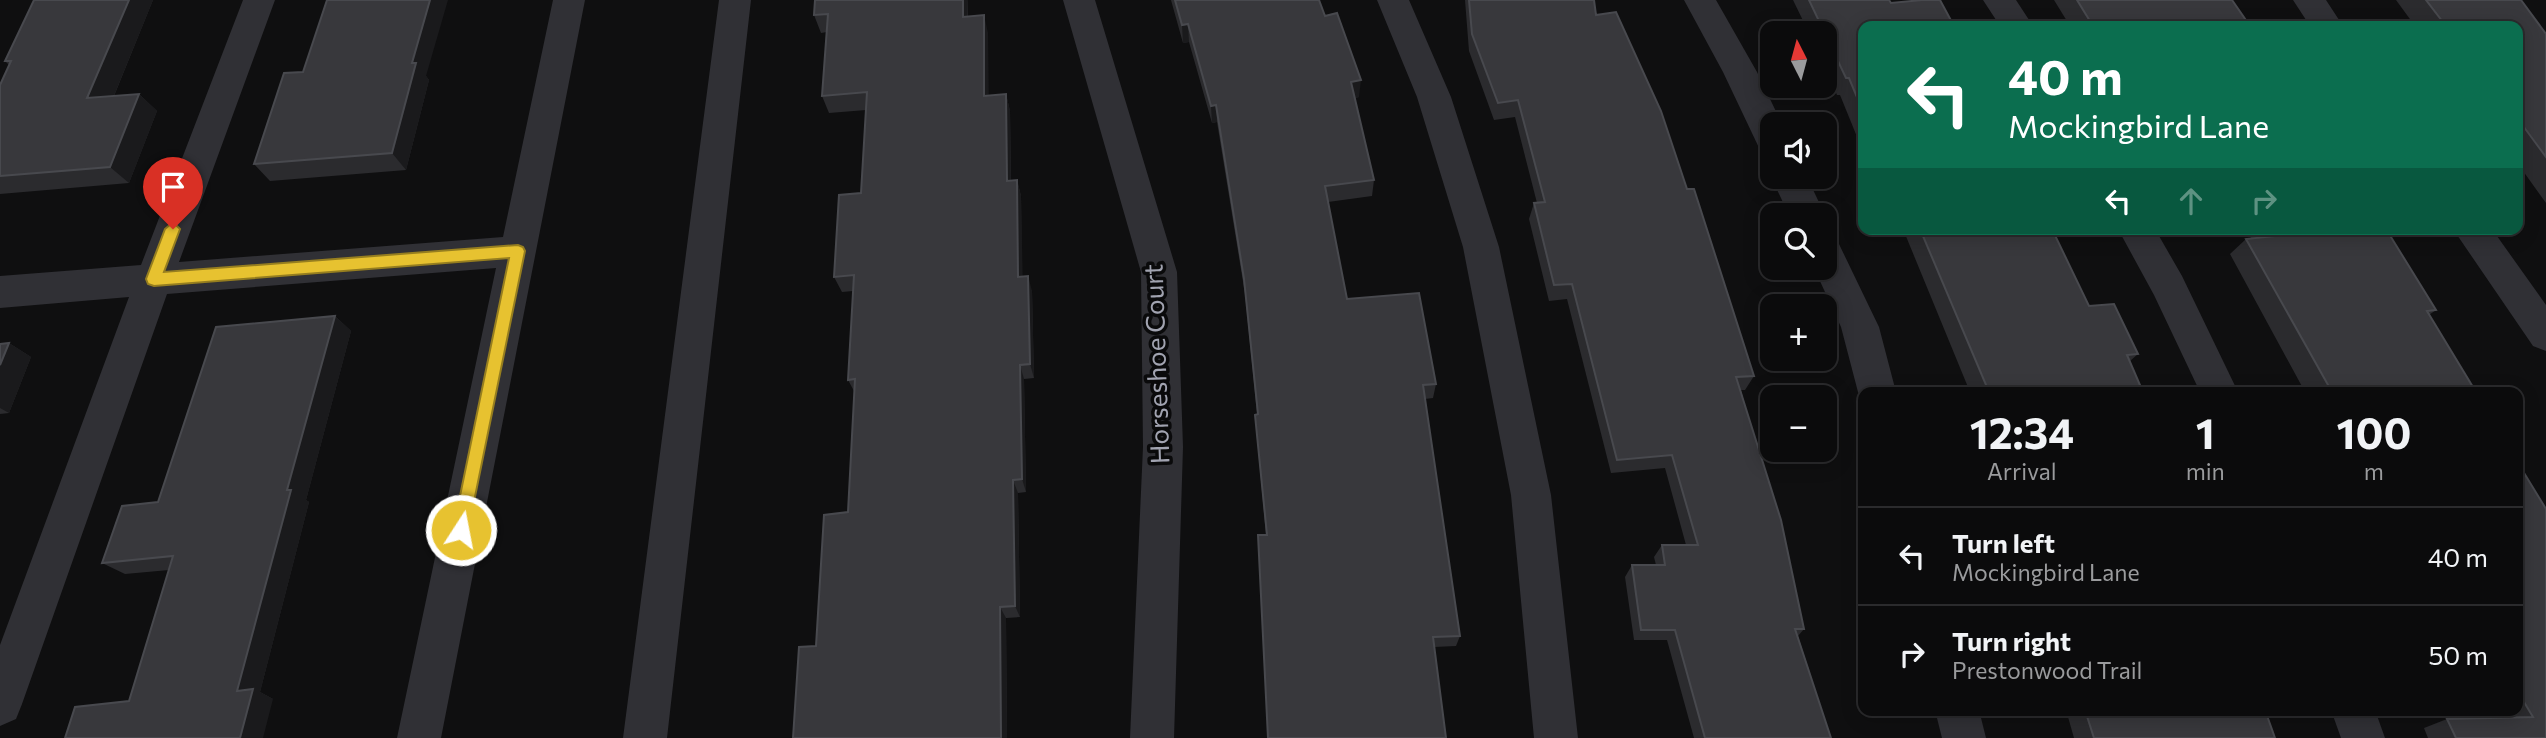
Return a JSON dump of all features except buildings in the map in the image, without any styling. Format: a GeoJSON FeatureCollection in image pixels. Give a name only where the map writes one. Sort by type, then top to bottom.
{"type":"FeatureCollection","features":[{"type":"Feature","properties":{"kind":"street"},"geometry":{"type":"LineString","coordinates":[[0,704],[154,279],[259,0]]}},
{"type":"Feature","properties":{"kind":"street"},"geometry":{"type":"LineString","coordinates":[[419,738],[569,0]]}},
{"type":"Feature","properties":{"kind":"street"},"geometry":{"type":"LineString","coordinates":[[645,738],[735,0]]}},
{"type":"Feature","properties":{"kind":"street","name":"Horseshoe Court"},"geometry":{"type":"LineString","coordinates":[[1079,0],[1159,272],[1163,447],[1152,738]]}},
{"type":"Feature","properties":{"kind":"street"},"geometry":{"type":"LineString","coordinates":[[1393,0],[1434,97],[1481,247],[1531,495],[1556,738]]}},
{"type":"Feature","properties":{"kind":"street"},"geometry":{"type":"LineString","coordinates":[[1700,0],[1760,114]]}},
{"type":"Feature","properties":{"kind":"street"},"geometry":{"type":"LineString","coordinates":[[1999,0],[2014,21]]}},
{"type":"Feature","properties":{"kind":"street"},"geometry":{"type":"LineString","coordinates":[[2309,0],[2324,21]]}},
{"type":"Feature","properties":{"kind":"street"},"geometry":{"type":"LineString","coordinates":[[2139,235],[2169,287],[2217,387]]}},
{"type":"Feature","properties":{"kind":"street"},"geometry":{"type":"LineString","coordinates":[[2475,235],[2546,335]]}},
{"type":"Feature","properties":{"kind":"street"},"geometry":{"type":"LineString","coordinates":[[0,292],[518,251]]}},
{"type":"Feature","properties":{"kind":"street"},"geometry":{"type":"LineString","coordinates":[[1837,278],[1860,327],[1876,387]]}},
{"type":"Feature","properties":{"kind":"street"},"geometry":{"type":"LineString","coordinates":[[1958,716],[1964,738]]}},
{"type":"Feature","properties":{"kind":"street"},"geometry":{"type":"LineString","coordinates":[[2355,716],[2364,738]]}},
{"type":"Feature","properties":{"kind":"route"},"geometry":{"type":"LineString","coordinates":[[173,229],[154,279],[518,251],[461,530]]}}]}
